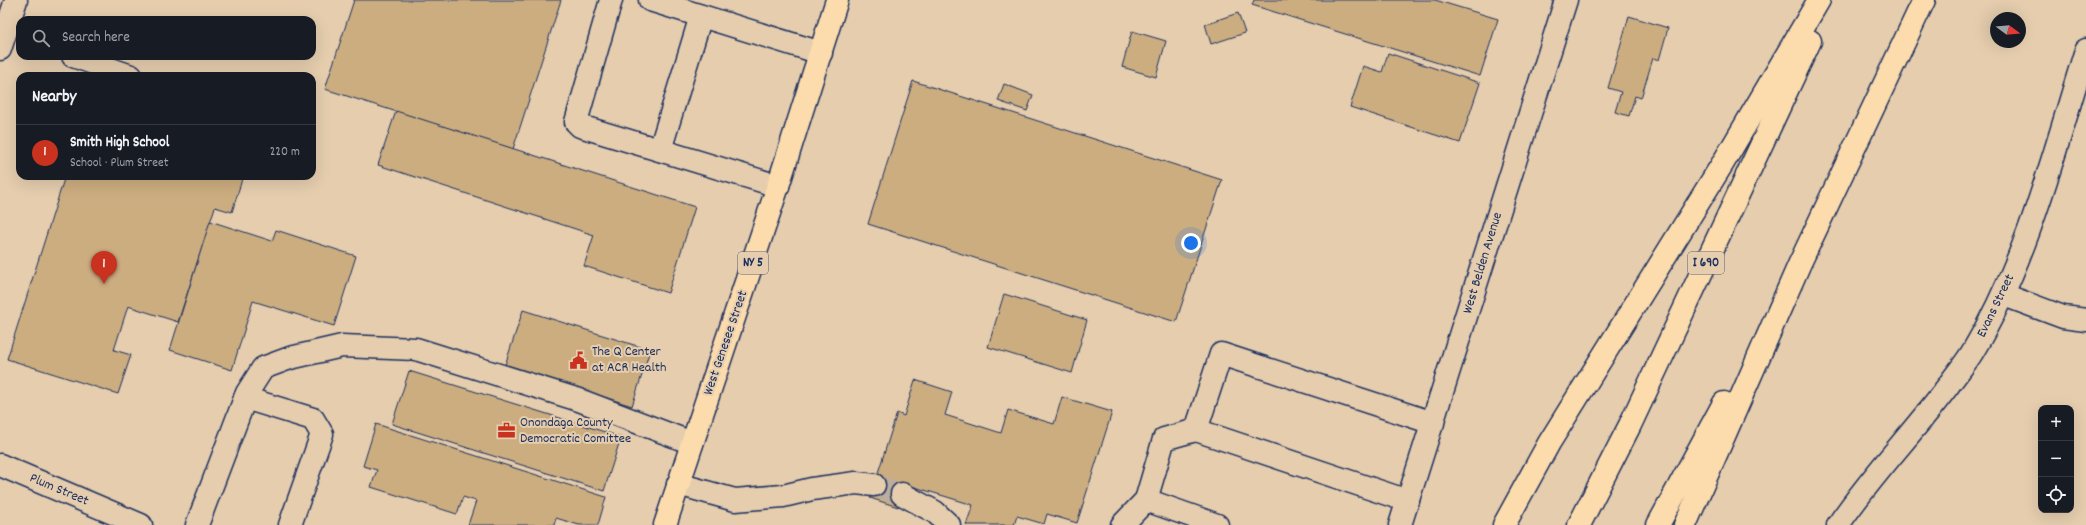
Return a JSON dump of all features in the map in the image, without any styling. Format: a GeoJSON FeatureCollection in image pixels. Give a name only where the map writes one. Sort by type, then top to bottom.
{"type":"FeatureCollection","features":[{"type":"Feature","properties":{"kind":"main road","name":"West Genesee Street"},"geometry":{"type":"LineString","coordinates":[[665,525],[778,186],[837,0]]}},
{"type":"Feature","properties":{"kind":"main road"},"geometry":{"type":"LineString","coordinates":[[1504,525],[1549,443],[1723,163],[1819,0]]}},
{"type":"Feature","properties":{"kind":"main road","name":"I 690"},"geometry":{"type":"LineString","coordinates":[[1579,525],[1630,425],[1829,0]]}},
{"type":"Feature","properties":{"kind":"main road"},"geometry":{"type":"LineString","coordinates":[[1685,525],[1799,265],[1924,0]]}},
{"type":"Feature","properties":{"kind":"main road"},"geometry":{"type":"LineString","coordinates":[[1658,525],[1799,265]]}},
{"type":"Feature","properties":{"kind":"street"},"geometry":{"type":"LineString","coordinates":[[8,40],[16,0]]}},
{"type":"Feature","properties":{"kind":"street"},"geometry":{"type":"LineString","coordinates":[[611,0],[576,122],[580,126],[778,186]]}},
{"type":"Feature","properties":{"kind":"street"},"geometry":{"type":"LineString","coordinates":[[650,0],[821,53]]}},
{"type":"Feature","properties":{"kind":"street","name":"West Belden Avenue"},"geometry":{"type":"LineString","coordinates":[[1400,525],[1566,0]]}},
{"type":"Feature","properties":{"kind":"street"},"geometry":{"type":"LineString","coordinates":[[660,150],[701,16]]}},
{"type":"Feature","properties":{"kind":"street","name":"Evans Street"},"geometry":{"type":"LineString","coordinates":[[1838,525],[1858,495],[1931,409],[1972,353],[2004,295],[2029,233],[2086,50]]}},
{"type":"Feature","properties":{"kind":"street"},"geometry":{"type":"LineString","coordinates":[[84,60],[119,72]]}},
{"type":"Feature","properties":{"kind":"street"},"geometry":{"type":"LineString","coordinates":[[2004,295],[2063,317],[2086,320]]}},
{"type":"Feature","properties":{"kind":"street"},"geometry":{"type":"LineString","coordinates":[[197,525],[245,398],[262,368],[290,358],[342,346],[416,349],[579,400],[692,443]]}},
{"type":"Feature","properties":{"kind":"street"},"geometry":{"type":"LineString","coordinates":[[1196,430],[1221,354],[1433,423]]}},
{"type":"Feature","properties":{"kind":"street"},"geometry":{"type":"LineString","coordinates":[[245,398],[313,419],[322,434],[290,525]]}},
{"type":"Feature","properties":{"kind":"street"},"geometry":{"type":"LineString","coordinates":[[1122,525],[1146,500],[1164,439],[1196,430],[1408,500]]}},
{"type":"Feature","properties":{"kind":"street","name":"Plum Street"},"geometry":{"type":"LineString","coordinates":[[0,464],[141,525]]}},
{"type":"Feature","properties":{"kind":"street"},"geometry":{"type":"LineString","coordinates":[[678,484],[735,500],[783,496],[812,489],[856,483],[874,485]]}},
{"type":"Feature","properties":{"kind":"street"},"geometry":{"type":"LineString","coordinates":[[902,494],[935,512],[948,525]]}},
{"type":"Feature","properties":{"kind":"street"},"geometry":{"type":"LineString","coordinates":[[1146,500],[1217,525]]}},
{"type":"Feature","properties":{"kind":"building"},"geometry":{"type":"Polygon","coordinates":[[[354,0],[561,0],[513,149],[325,89],[354,0]]]}},
{"type":"Feature","properties":{"kind":"building"},"geometry":{"type":"Polygon","coordinates":[[[1254,0],[1435,0],[1498,19],[1480,76],[1252,5],[1254,0]]]}},
{"type":"Feature","properties":{"kind":"building"},"geometry":{"type":"Polygon","coordinates":[[[1238,13],[1245,33],[1211,44],[1205,24],[1238,13]]]}},
{"type":"Feature","properties":{"kind":"building"},"geometry":{"type":"Polygon","coordinates":[[[1629,16],[1668,28],[1659,60],[1653,58],[1641,98],[1635,96],[1629,116],[1615,112],[1621,92],[1608,88],[1629,16]]]}},
{"type":"Feature","properties":{"kind":"building"},"geometry":{"type":"Polygon","coordinates":[[[1132,31],[1166,41],[1156,77],[1122,67],[1132,31]]]}},
{"type":"Feature","properties":{"kind":"building"},"geometry":{"type":"Polygon","coordinates":[[[1388,53],[1480,83],[1460,143],[1350,107],[1363,66],[1382,72],[1388,53]]]}},
{"type":"Feature","properties":{"kind":"building"},"geometry":{"type":"Polygon","coordinates":[[[913,81],[1222,180],[1176,322],[868,224],[913,81]]]}},
{"type":"Feature","properties":{"kind":"building"},"geometry":{"type":"Polygon","coordinates":[[[1004,84],[1033,95],[1027,111],[998,101],[1004,84]]]}},
{"type":"Feature","properties":{"kind":"building"},"geometry":{"type":"Polygon","coordinates":[[[396,111],[695,207],[668,293],[584,266],[594,235],[378,165],[396,111]]]}},
{"type":"Feature","properties":{"kind":"building"},"geometry":{"type":"Polygon","coordinates":[[[64,180],[242,180],[232,212],[215,207],[178,322],[128,306],[114,350],[131,355],[118,394],[7,359],[64,180]]]}},
{"type":"Feature","properties":{"kind":"building"},"geometry":{"type":"Polygon","coordinates":[[[210,221],[272,241],[276,230],[356,256],[334,326],[253,301],[232,370],[170,350],[210,221]]]}},
{"type":"Feature","properties":{"kind":"building"},"geometry":{"type":"Polygon","coordinates":[[[1004,294],[1087,320],[1072,373],[988,347],[1004,294]]]}},
{"type":"Feature","properties":{"kind":"building"},"geometry":{"type":"Polygon","coordinates":[[[523,310],[650,350],[632,406],[505,365],[523,310]]]}},
{"type":"Feature","properties":{"kind":"building","name":"Onondaga County Democratic Comittee"},"geometry":{"type":"Polygon","coordinates":[[[409,371],[621,437],[604,491],[392,424],[409,371]]]}},
{"type":"Feature","properties":{"kind":"building"},"geometry":{"type":"Polygon","coordinates":[[[915,380],[952,392],[945,415],[1001,433],[1008,410],[1054,424],[1062,397],[1112,412],[1077,523],[1047,514],[1044,524],[1017,516],[1014,525],[966,525],[973,505],[905,484],[898,507],[870,498],[897,413],[904,416],[915,380]]]}},
{"type":"Feature","properties":{"kind":"building"},"geometry":{"type":"Polygon","coordinates":[[[376,424],[606,497],[598,525],[579,525],[556,518],[554,525],[468,525],[476,501],[463,497],[457,514],[371,487],[377,470],[363,466],[376,424]]]}},
{"type":"Feature","properties":{"kind":"tunnel"},"geometry":{"type":"LineString","coordinates":[[874,485],[902,494]]}},
{"type":"Feature","properties":{"kind":"place","name":"Smith High School"},"geometry":{"type":"Point","coordinates":[104,284]}},
{"type":"Feature","properties":{"kind":"place","name":"The Q Center at ACR Health"},"geometry":{"type":"Point","coordinates":[579,360]}},
{"type":"Feature","properties":{"kind":"place","name":"Onondaga County Democratic Comittee"},"geometry":{"type":"Point","coordinates":[507,431]}}]}
